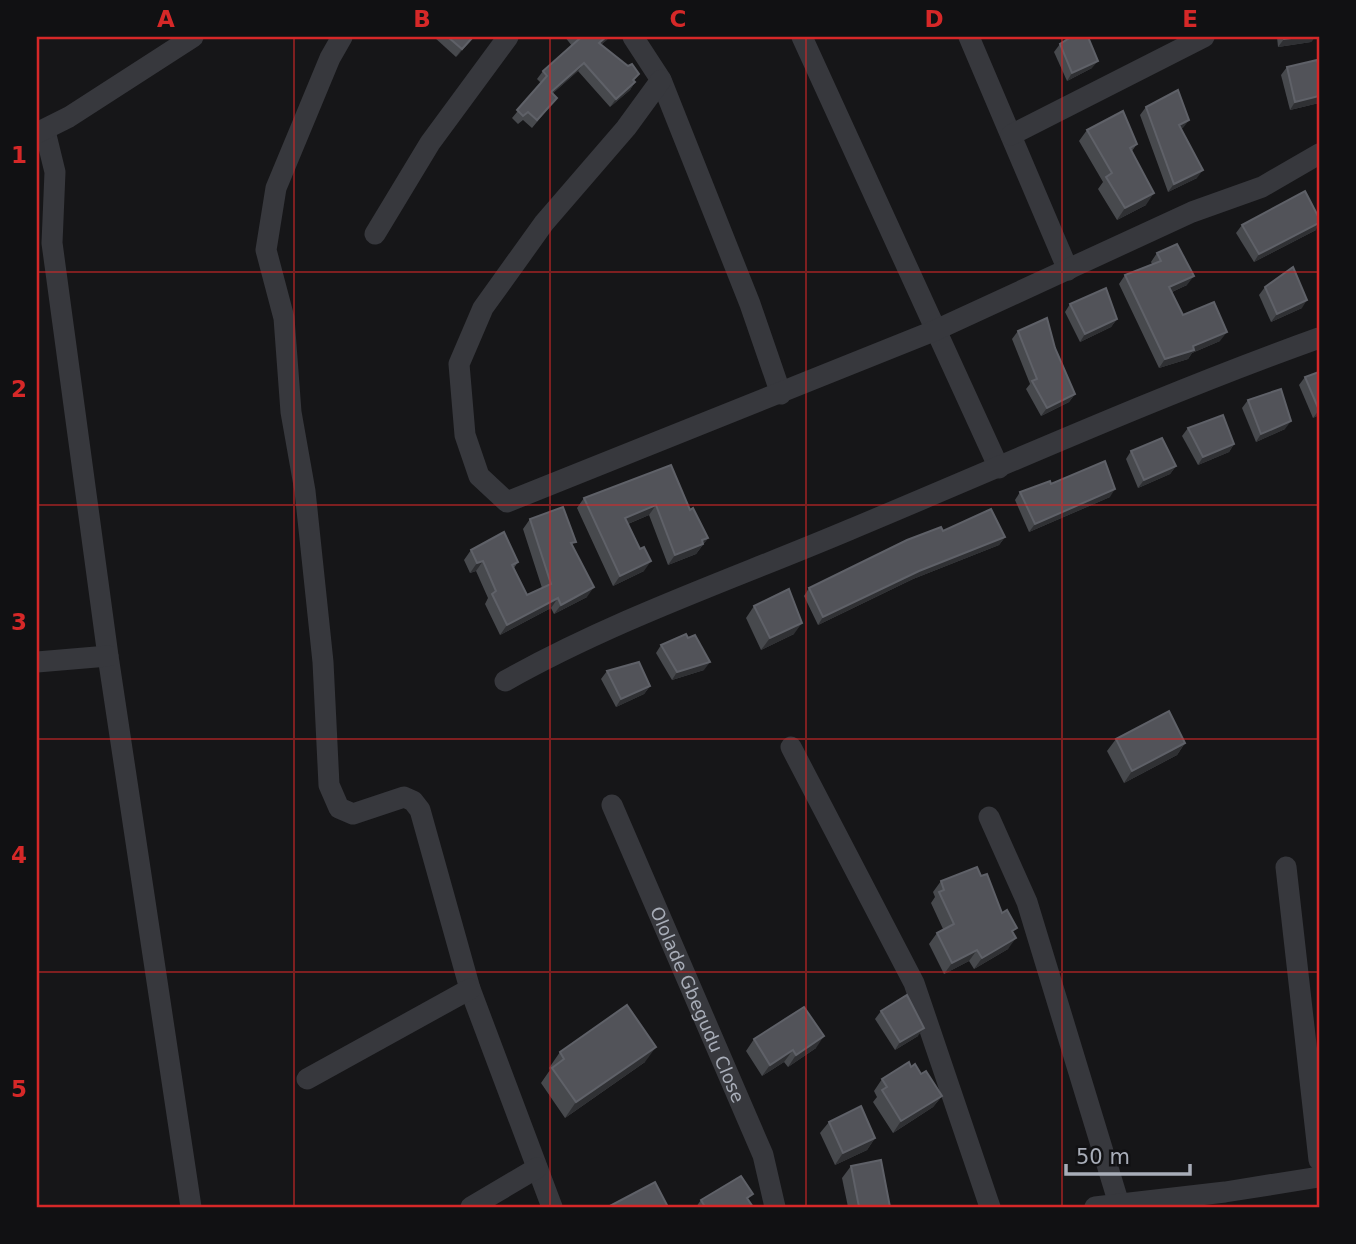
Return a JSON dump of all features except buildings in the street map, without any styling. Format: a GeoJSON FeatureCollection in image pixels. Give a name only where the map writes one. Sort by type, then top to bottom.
{"type":"FeatureCollection","features":[{"type":"Feature","properties":{"kind":"street"},"geometry":{"type":"LineString","coordinates":[[191,1207],[108,656],[51,243],[55,172],[41,132],[193,37]]}},
{"type":"Feature","properties":{"kind":"street"},"geometry":{"type":"LineString","coordinates":[[342,37],[330,58],[276,188],[266,250],[284,318],[291,412],[305,491],[323,662],[328,785],[339,808],[353,814],[404,797],[413,801],[420,810],[470,989],[552,1207]]}},
{"type":"Feature","properties":{"kind":"street"},"geometry":{"type":"LineString","coordinates":[[375,234],[430,143],[508,37]]}},
{"type":"Feature","properties":{"kind":"street"},"geometry":{"type":"LineString","coordinates":[[633,37],[661,80],[750,304],[781,394]]}},
{"type":"Feature","properties":{"kind":"street"},"geometry":{"type":"LineString","coordinates":[[802,37],[999,468]]}},
{"type":"Feature","properties":{"kind":"street"},"geometry":{"type":"LineString","coordinates":[[969,37],[1069,270]]}},
{"type":"Feature","properties":{"kind":"street"},"geometry":{"type":"LineString","coordinates":[[1011,135],[1204,37]]}},
{"type":"Feature","properties":{"kind":"street"},"geometry":{"type":"LineString","coordinates":[[661,80],[626,128],[544,223],[483,308],[459,364],[465,435],[479,476],[507,502],[936,330],[1192,212],[1262,187],[1319,154]]}},
{"type":"Feature","properties":{"kind":"street"},"geometry":{"type":"LineString","coordinates":[[505,681],[598,631],[999,468],[1211,377],[1319,338]]}},
{"type":"Feature","properties":{"kind":"street"},"geometry":{"type":"LineString","coordinates":[[37,662],[108,656]]}},
{"type":"Feature","properties":{"kind":"street"},"geometry":{"type":"LineString","coordinates":[[791,747],[914,983],[990,1207]]}},
{"type":"Feature","properties":{"kind":"street","name":"Ololade Gbegudu Close"},"geometry":{"type":"LineString","coordinates":[[612,806],[763,1155],[775,1207]]}},
{"type":"Feature","properties":{"kind":"street"},"geometry":{"type":"LineString","coordinates":[[989,817],[1027,902],[1119,1204]]}},
{"type":"Feature","properties":{"kind":"street"},"geometry":{"type":"LineString","coordinates":[[1286,867],[1319,1160]]}},
{"type":"Feature","properties":{"kind":"street"},"geometry":{"type":"LineString","coordinates":[[307,1079],[470,989]]}},
{"type":"Feature","properties":{"kind":"street"},"geometry":{"type":"LineString","coordinates":[[471,1207],[537,1168]]}},
{"type":"Feature","properties":{"kind":"street"},"geometry":{"type":"LineString","coordinates":[[1095,1207],[1225,1192],[1319,1177]]}}]}
